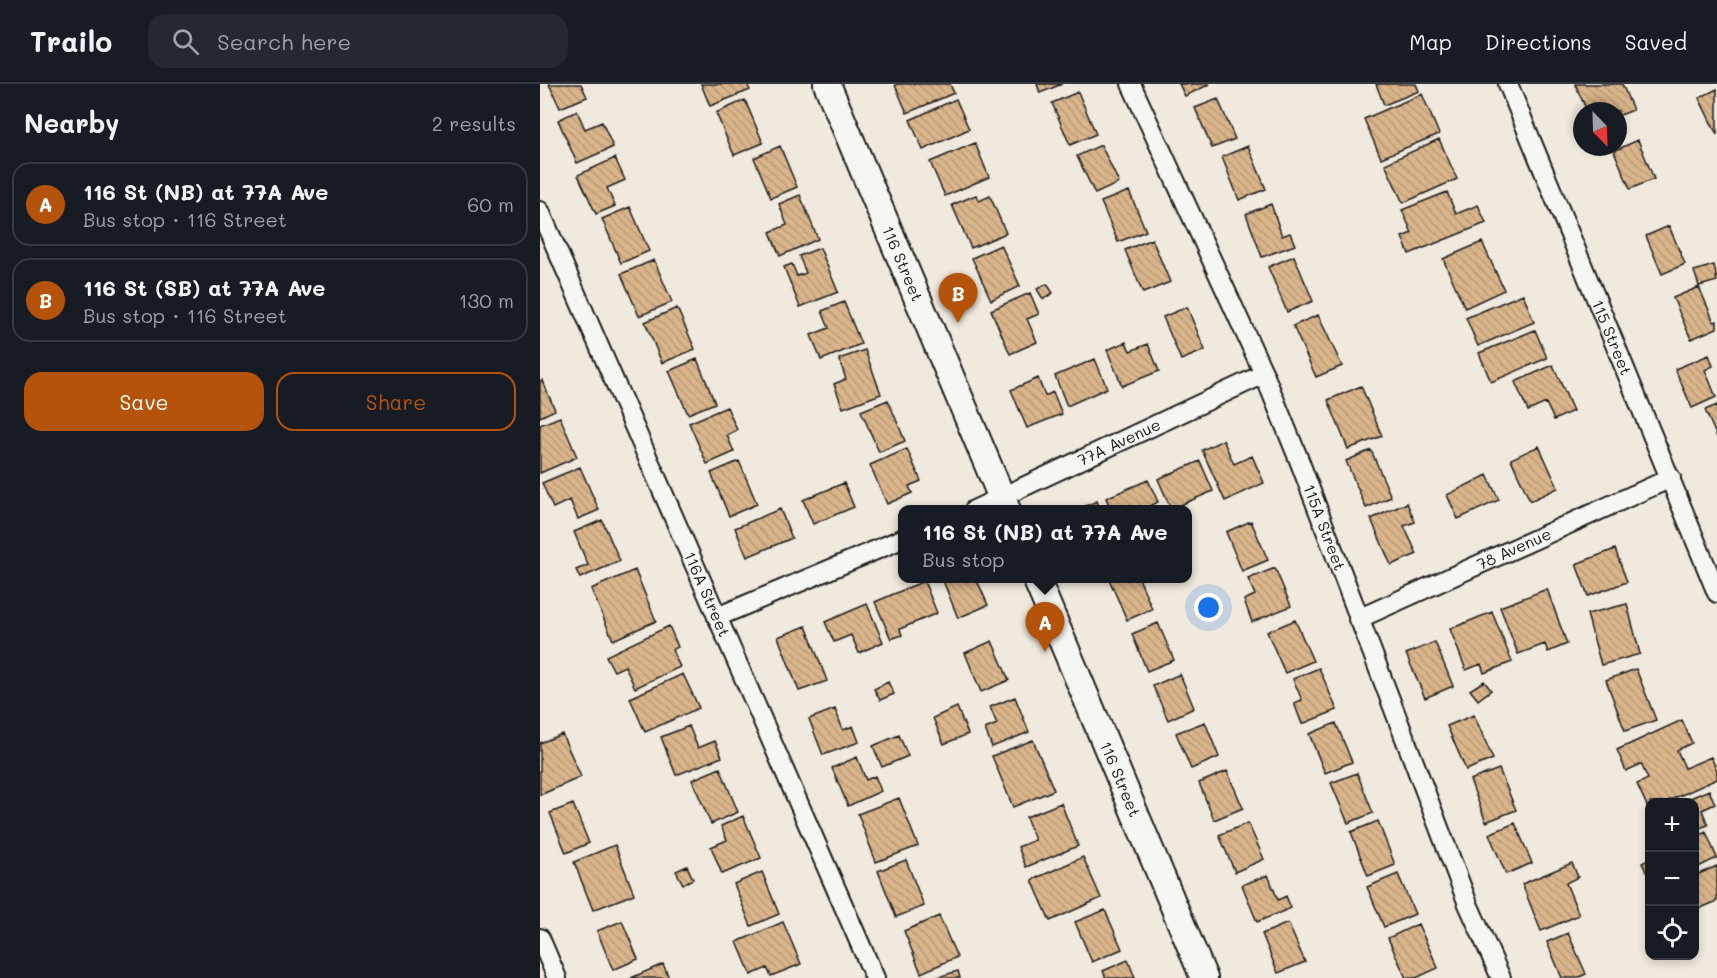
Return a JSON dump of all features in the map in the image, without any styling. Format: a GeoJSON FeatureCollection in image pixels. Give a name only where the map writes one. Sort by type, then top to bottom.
{"type":"FeatureCollection","features":[{"type":"Feature","properties":{"kind":"street","name":"116 Street"},"geometry":{"type":"LineString","coordinates":[[827,84],[1004,503]]}},
{"type":"Feature","properties":{"kind":"street","name":"115A Street"},"geometry":{"type":"LineString","coordinates":[[1131,84],[1264,374],[1468,904],[1501,978]]}},
{"type":"Feature","properties":{"kind":"street","name":"115 Street"},"geometry":{"type":"LineString","coordinates":[[1508,84],[1717,593]]}},
{"type":"Feature","properties":{"kind":"street","name":"116A Street"},"geometry":{"type":"LineString","coordinates":[[540,211],[875,978]]}},
{"type":"Feature","properties":{"kind":"street","name":"77A Avenue"},"geometry":{"type":"LineString","coordinates":[[1004,503],[1264,374]]}},
{"type":"Feature","properties":{"kind":"street","name":"78 Avenue"},"geometry":{"type":"LineString","coordinates":[[1358,619],[1671,478]]}},
{"type":"Feature","properties":{"kind":"street"},"geometry":{"type":"LineString","coordinates":[[717,616],[898,541]]}},
{"type":"Feature","properties":{"kind":"street","name":"116 Street"},"geometry":{"type":"LineString","coordinates":[[1038,583],[1204,978]]}},
{"type":"Feature","properties":{"kind":"street"},"geometry":{"type":"LineString","coordinates":[[540,938],[557,978]]}},
{"type":"Feature","properties":{"kind":"building"},"geometry":{"type":"Polygon","coordinates":[[[549,84],[581,84],[587,97],[560,108],[549,84]]]}},
{"type":"Feature","properties":{"kind":"building"},"geometry":{"type":"Polygon","coordinates":[[[701,84],[747,84],[750,90],[710,106],[701,84]]]}},
{"type":"Feature","properties":{"kind":"building"},"geometry":{"type":"Polygon","coordinates":[[[950,84],[954,93],[907,113],[895,85],[950,84]]]}},
{"type":"Feature","properties":{"kind":"building"},"geometry":{"type":"Polygon","coordinates":[[[1037,84],[1062,84],[1040,93],[1037,84]]]}},
{"type":"Feature","properties":{"kind":"building"},"geometry":{"type":"Polygon","coordinates":[[[1179,84],[1210,84],[1185,96],[1179,84]]]}},
{"type":"Feature","properties":{"kind":"building"},"geometry":{"type":"Polygon","coordinates":[[[1376,84],[1416,84],[1419,91],[1384,105],[1376,84]]]}},
{"type":"Feature","properties":{"kind":"building"},"geometry":{"type":"Polygon","coordinates":[[[1575,84],[1622,84],[1633,110],[1627,112],[1627,102],[1583,102],[1575,84]]]}},
{"type":"Feature","properties":{"kind":"building"},"geometry":{"type":"Polygon","coordinates":[[[1717,89],[1717,135],[1699,98],[1717,89]]]}},
{"type":"Feature","properties":{"kind":"building"},"geometry":{"type":"Polygon","coordinates":[[[1078,92],[1096,134],[1070,145],[1052,103],[1078,92]]]}},
{"type":"Feature","properties":{"kind":"building"},"geometry":{"type":"Polygon","coordinates":[[[1422,94],[1439,134],[1381,158],[1364,119],[1422,94]]]}},
{"type":"Feature","properties":{"kind":"building"},"geometry":{"type":"Polygon","coordinates":[[[956,99],[969,129],[923,150],[910,120],[956,99]]]}},
{"type":"Feature","properties":{"kind":"building"},"geometry":{"type":"Polygon","coordinates":[[[1218,99],[1235,139],[1212,148],[1195,108],[1218,99]]]}},
{"type":"Feature","properties":{"kind":"building"},"geometry":{"type":"Polygon","coordinates":[[[745,100],[763,143],[734,155],[716,113],[745,100]]]}},
{"type":"Feature","properties":{"kind":"building"},"geometry":{"type":"Polygon","coordinates":[[[577,111],[585,129],[602,122],[613,147],[577,163],[558,120],[577,111]]]}},
{"type":"Feature","properties":{"kind":"building"},"geometry":{"type":"Polygon","coordinates":[[[1439,139],[1457,179],[1403,203],[1385,164],[1439,139]]]}},
{"type":"Feature","properties":{"kind":"building"},"geometry":{"type":"Polygon","coordinates":[[[1638,140],[1654,179],[1630,189],[1616,156],[1627,156],[1627,145],[1638,140]]]}},
{"type":"Feature","properties":{"kind":"building"},"geometry":{"type":"Polygon","coordinates":[[[975,143],[989,177],[945,196],[930,162],[975,143]]]}},
{"type":"Feature","properties":{"kind":"building"},"geometry":{"type":"Polygon","coordinates":[[[1101,145],[1119,183],[1095,194],[1077,156],[1101,145]]]}},
{"type":"Feature","properties":{"kind":"building"},"geometry":{"type":"Polygon","coordinates":[[[780,146],[797,187],[771,198],[754,158],[780,146]]]}},
{"type":"Feature","properties":{"kind":"building"},"geometry":{"type":"Polygon","coordinates":[[[1248,146],[1266,189],[1239,200],[1222,157],[1248,146]]]}},
{"type":"Feature","properties":{"kind":"building"},"geometry":{"type":"Polygon","coordinates":[[[615,158],[625,180],[607,188],[615,206],[596,214],[578,175],[615,158]]]}},
{"type":"Feature","properties":{"kind":"building"},"geometry":{"type":"Polygon","coordinates":[[[1129,191],[1146,231],[1118,242],[1101,202],[1129,191]]]}},
{"type":"Feature","properties":{"kind":"building"},"geometry":{"type":"Polygon","coordinates":[[[1447,192],[1456,214],[1478,205],[1486,223],[1409,254],[1402,237],[1412,233],[1402,210],[1447,192]]]}},
{"type":"Feature","properties":{"kind":"building"},"geometry":{"type":"Polygon","coordinates":[[[800,195],[818,239],[780,256],[770,232],[787,225],[779,204],[800,195]]]}},
{"type":"Feature","properties":{"kind":"building"},"geometry":{"type":"Polygon","coordinates":[[[976,195],[979,201],[990,196],[1006,233],[971,248],[952,205],[976,195]]]}},
{"type":"Feature","properties":{"kind":"building"},"geometry":{"type":"Polygon","coordinates":[[[1271,204],[1282,236],[1290,233],[1295,245],[1262,257],[1246,214],[1271,204]]]}},
{"type":"Feature","properties":{"kind":"building"},"geometry":{"type":"Polygon","coordinates":[[[630,207],[649,251],[621,263],[602,219],[630,207]]]}},
{"type":"Feature","properties":{"kind":"building"},"geometry":{"type":"Polygon","coordinates":[[[1669,226],[1685,264],[1662,274],[1646,236],[1669,226]]]}},
{"type":"Feature","properties":{"kind":"building"},"geometry":{"type":"Polygon","coordinates":[[[1152,239],[1170,282],[1143,293],[1125,250],[1152,239]]]}},
{"type":"Feature","properties":{"kind":"building"},"geometry":{"type":"Polygon","coordinates":[[[1482,242],[1504,290],[1465,308],[1443,259],[1482,242]]]}},
{"type":"Feature","properties":{"kind":"building"},"geometry":{"type":"Polygon","coordinates":[[[1001,245],[1020,286],[991,300],[972,258],[1001,245]]]}},
{"type":"Feature","properties":{"kind":"building"},"geometry":{"type":"Polygon","coordinates":[[[820,248],[838,292],[800,307],[784,267],[792,264],[797,276],[806,273],[799,256],[820,248]]]}},
{"type":"Feature","properties":{"kind":"building"},"geometry":{"type":"Polygon","coordinates":[[[1294,256],[1313,301],[1287,312],[1268,267],[1294,256]]]}},
{"type":"Feature","properties":{"kind":"building"},"geometry":{"type":"Polygon","coordinates":[[[654,260],[672,302],[639,316],[621,274],[654,260]]]}},
{"type":"Feature","properties":{"kind":"building"},"geometry":{"type":"Polygon","coordinates":[[[1714,265],[1717,281],[1699,286],[1694,271],[1714,265]]]}},
{"type":"Feature","properties":{"kind":"building"},"geometry":{"type":"Polygon","coordinates":[[[1047,284],[1053,293],[1043,299],[1037,289],[1047,284]]]}},
{"type":"Feature","properties":{"kind":"building"},"geometry":{"type":"Polygon","coordinates":[[[1699,287],[1714,322],[1717,321],[1717,328],[1691,339],[1673,298],[1699,287]]]}},
{"type":"Feature","properties":{"kind":"building"},"geometry":{"type":"Polygon","coordinates":[[[1030,293],[1039,314],[1027,319],[1037,342],[1010,354],[991,310],[1030,293]]]}},
{"type":"Feature","properties":{"kind":"building"},"geometry":{"type":"Polygon","coordinates":[[[1523,294],[1534,322],[1478,346],[1466,318],[1523,294]]]}},
{"type":"Feature","properties":{"kind":"building"},"geometry":{"type":"Polygon","coordinates":[[[844,302],[861,344],[821,360],[811,335],[829,328],[822,311],[844,302]]]}},
{"type":"Feature","properties":{"kind":"building"},"geometry":{"type":"Polygon","coordinates":[[[1187,307],[1205,350],[1181,360],[1163,317],[1187,307]]]}},
{"type":"Feature","properties":{"kind":"building"},"geometry":{"type":"Polygon","coordinates":[[[677,308],[695,349],[662,363],[645,322],[677,308]]]}},
{"type":"Feature","properties":{"kind":"building"},"geometry":{"type":"Polygon","coordinates":[[[1318,315],[1342,366],[1316,377],[1293,326],[1318,315]]]}},
{"type":"Feature","properties":{"kind":"building"},"geometry":{"type":"Polygon","coordinates":[[[1535,330],[1547,358],[1491,382],[1479,353],[1535,330]]]}},
{"type":"Feature","properties":{"kind":"building"},"geometry":{"type":"Polygon","coordinates":[[[1126,342],[1130,351],[1148,344],[1159,371],[1122,386],[1107,350],[1126,342]]]}},
{"type":"Feature","properties":{"kind":"building"},"geometry":{"type":"Polygon","coordinates":[[[865,350],[881,394],[843,408],[834,384],[846,379],[839,359],[865,350]]]}},
{"type":"Feature","properties":{"kind":"building"},"geometry":{"type":"Polygon","coordinates":[[[1709,355],[1713,366],[1705,370],[1716,397],[1692,408],[1675,369],[1709,355]]]}},
{"type":"Feature","properties":{"kind":"building"},"geometry":{"type":"Polygon","coordinates":[[[697,359],[715,403],[688,414],[669,371],[697,359]]]}},
{"type":"Feature","properties":{"kind":"building"},"geometry":{"type":"Polygon","coordinates":[[[1095,359],[1107,388],[1067,406],[1055,376],[1095,359]]]}},
{"type":"Feature","properties":{"kind":"building"},"geometry":{"type":"Polygon","coordinates":[[[1553,365],[1573,411],[1554,420],[1546,403],[1528,411],[1515,382],[1553,365]]]}},
{"type":"Feature","properties":{"kind":"building"},"geometry":{"type":"Polygon","coordinates":[[[1038,378],[1045,396],[1053,392],[1062,414],[1027,428],[1011,390],[1038,378]]]}},
{"type":"Feature","properties":{"kind":"building"},"geometry":{"type":"Polygon","coordinates":[[[542,380],[555,410],[540,417],[540,381],[542,380]]]}},
{"type":"Feature","properties":{"kind":"building"},"geometry":{"type":"Polygon","coordinates":[[[1361,386],[1382,436],[1348,449],[1328,400],[1361,386]]]}},
{"type":"Feature","properties":{"kind":"building"},"geometry":{"type":"Polygon","coordinates":[[[888,400],[905,441],[879,452],[861,411],[888,400]]]}},
{"type":"Feature","properties":{"kind":"building"},"geometry":{"type":"Polygon","coordinates":[[[1717,405],[1717,437],[1705,410],[1717,405]]]}},
{"type":"Feature","properties":{"kind":"building"},"geometry":{"type":"Polygon","coordinates":[[[727,407],[737,430],[727,435],[734,452],[707,464],[689,423],[727,407]]]}},
{"type":"Feature","properties":{"kind":"building"},"geometry":{"type":"Polygon","coordinates":[[[560,417],[577,457],[540,473],[540,425],[560,417]]]}},
{"type":"Feature","properties":{"kind":"building"},"geometry":{"type":"Polygon","coordinates":[[[1223,440],[1234,464],[1252,456],[1264,483],[1225,501],[1202,450],[1223,440]]]}},
{"type":"Feature","properties":{"kind":"building"},"geometry":{"type":"Polygon","coordinates":[[[1539,446],[1558,488],[1530,501],[1511,459],[1539,446]]]}},
{"type":"Feature","properties":{"kind":"building"},"geometry":{"type":"Polygon","coordinates":[[[907,449],[921,481],[909,486],[912,493],[887,504],[870,465],[907,449]]]}},
{"type":"Feature","properties":{"kind":"building"},"geometry":{"type":"Polygon","coordinates":[[[1371,450],[1391,497],[1366,508],[1346,461],[1371,450]]]}},
{"type":"Feature","properties":{"kind":"building"},"geometry":{"type":"Polygon","coordinates":[[[739,461],[757,504],[729,516],[711,473],[739,461]]]}},
{"type":"Feature","properties":{"kind":"building"},"geometry":{"type":"Polygon","coordinates":[[[1200,461],[1213,491],[1180,505],[1169,505],[1158,479],[1200,461]]]}},
{"type":"Feature","properties":{"kind":"building"},"geometry":{"type":"Polygon","coordinates":[[[580,467],[599,510],[578,519],[570,500],[553,508],[542,483],[580,467]]]}},
{"type":"Feature","properties":{"kind":"building"},"geometry":{"type":"Polygon","coordinates":[[[1487,475],[1499,500],[1458,519],[1447,495],[1487,475]]]}},
{"type":"Feature","properties":{"kind":"building"},"geometry":{"type":"Polygon","coordinates":[[[1148,480],[1158,502],[1152,505],[1109,505],[1106,498],[1148,480]]]}},
{"type":"Feature","properties":{"kind":"building"},"geometry":{"type":"Polygon","coordinates":[[[844,483],[854,507],[813,524],[803,500],[844,483]]]}},
{"type":"Feature","properties":{"kind":"building"},"geometry":{"type":"Polygon","coordinates":[[[1407,503],[1415,522],[1404,526],[1417,554],[1391,565],[1371,519],[1407,503]]]}},
{"type":"Feature","properties":{"kind":"building"},"geometry":{"type":"Polygon","coordinates":[[[780,509],[792,538],[747,557],[735,528],[780,509]]]}},
{"type":"Feature","properties":{"kind":"building"},"geometry":{"type":"Polygon","coordinates":[[[602,520],[620,561],[580,578],[576,570],[588,565],[574,532],[602,520]]]}},
{"type":"Feature","properties":{"kind":"building"},"geometry":{"type":"Polygon","coordinates":[[[1251,521],[1268,560],[1242,571],[1226,532],[1251,521]]]}},
{"type":"Feature","properties":{"kind":"building"},"geometry":{"type":"Polygon","coordinates":[[[1615,549],[1627,582],[1588,596],[1576,564],[1615,549]]]}},
{"type":"Feature","properties":{"kind":"building"},"geometry":{"type":"Polygon","coordinates":[[[1275,568],[1291,606],[1252,622],[1244,600],[1255,595],[1248,579],[1275,568]]]}},
{"type":"Feature","properties":{"kind":"building"},"geometry":{"type":"Polygon","coordinates":[[[635,570],[656,621],[613,640],[591,589],[635,570]]]}},
{"type":"Feature","properties":{"kind":"building"},"geometry":{"type":"Polygon","coordinates":[[[919,583],[925,583],[937,613],[900,629],[902,635],[891,639],[875,602],[919,583]]]}},
{"type":"Feature","properties":{"kind":"building"},"geometry":{"type":"Polygon","coordinates":[[[944,583],[978,583],[988,605],[958,618],[944,583]]]}},
{"type":"Feature","properties":{"kind":"building"},"geometry":{"type":"Polygon","coordinates":[[[1111,583],[1141,583],[1152,609],[1127,620],[1111,583]]]}},
{"type":"Feature","properties":{"kind":"building"},"geometry":{"type":"Polygon","coordinates":[[[1547,589],[1567,644],[1548,652],[1545,644],[1518,654],[1500,607],[1547,589]]]}},
{"type":"Feature","properties":{"kind":"building"},"geometry":{"type":"Polygon","coordinates":[[[867,604],[883,642],[859,653],[851,635],[834,642],[825,622],[867,604]]]}},
{"type":"Feature","properties":{"kind":"building"},"geometry":{"type":"Polygon","coordinates":[[[1627,604],[1640,654],[1601,665],[1587,614],[1627,604]]]}},
{"type":"Feature","properties":{"kind":"building"},"geometry":{"type":"Polygon","coordinates":[[[1492,612],[1512,662],[1484,673],[1481,664],[1466,670],[1450,629],[1492,612]]]}},
{"type":"Feature","properties":{"kind":"building"},"geometry":{"type":"Polygon","coordinates":[[[1295,620],[1313,661],[1285,673],[1267,632],[1295,620]]]}},
{"type":"Feature","properties":{"kind":"building"},"geometry":{"type":"Polygon","coordinates":[[[1158,623],[1174,660],[1147,671],[1132,634],[1158,623]]]}},
{"type":"Feature","properties":{"kind":"building"},"geometry":{"type":"Polygon","coordinates":[[[669,626],[678,647],[672,650],[680,667],[635,688],[625,666],[614,671],[606,656],[669,626]]]}},
{"type":"Feature","properties":{"kind":"building"},"geometry":{"type":"Polygon","coordinates":[[[806,626],[827,681],[799,691],[778,637],[806,626]]]}},
{"type":"Feature","properties":{"kind":"building"},"geometry":{"type":"Polygon","coordinates":[[[992,641],[1009,680],[981,692],[965,653],[992,641]]]}},
{"type":"Feature","properties":{"kind":"building"},"geometry":{"type":"Polygon","coordinates":[[[1435,642],[1453,686],[1425,698],[1406,654],[1435,642]]]}},
{"type":"Feature","properties":{"kind":"building"},"geometry":{"type":"Polygon","coordinates":[[[1319,668],[1337,710],[1302,724],[1294,703],[1302,700],[1293,679],[1319,668]]]}},
{"type":"Feature","properties":{"kind":"building"},"geometry":{"type":"Polygon","coordinates":[[[1636,669],[1656,720],[1625,731],[1606,680],[1636,669]]]}},
{"type":"Feature","properties":{"kind":"building"},"geometry":{"type":"Polygon","coordinates":[[[683,674],[699,708],[645,732],[630,698],[683,674]]]}},
{"type":"Feature","properties":{"kind":"building"},"geometry":{"type":"Polygon","coordinates":[[[1180,674],[1194,708],[1168,720],[1153,686],[1180,674]]]}},
{"type":"Feature","properties":{"kind":"building"},"geometry":{"type":"Polygon","coordinates":[[[1484,681],[1491,690],[1478,700],[1470,690],[1484,681]]]}},
{"type":"Feature","properties":{"kind":"building"},"geometry":{"type":"Polygon","coordinates":[[[888,682],[894,694],[880,700],[874,689],[888,682]]]}},
{"type":"Feature","properties":{"kind":"building"},"geometry":{"type":"Polygon","coordinates":[[[1015,697],[1029,732],[992,747],[985,729],[997,724],[990,707],[1015,697]]]}},
{"type":"Feature","properties":{"kind":"building"},"geometry":{"type":"Polygon","coordinates":[[[957,707],[968,734],[944,744],[933,718],[957,707]]]}},
{"type":"Feature","properties":{"kind":"building"},"geometry":{"type":"Polygon","coordinates":[[[835,709],[843,730],[853,726],[859,742],[823,755],[809,719],[835,709]]]}},
{"type":"Feature","properties":{"kind":"building"},"geometry":{"type":"Polygon","coordinates":[[[1474,715],[1493,759],[1466,770],[1447,726],[1474,715]]]}},
{"type":"Feature","properties":{"kind":"building"},"geometry":{"type":"Polygon","coordinates":[[[1682,720],[1692,743],[1677,750],[1685,768],[1711,757],[1717,771],[1717,779],[1675,798],[1645,798],[1645,801],[1637,784],[1648,779],[1641,764],[1626,771],[1617,750],[1682,720]]]}},
{"type":"Feature","properties":{"kind":"building"},"geometry":{"type":"Polygon","coordinates":[[[1205,722],[1219,757],[1191,769],[1176,733],[1205,722]]]}},
{"type":"Feature","properties":{"kind":"building"},"geometry":{"type":"Polygon","coordinates":[[[1336,723],[1352,762],[1325,773],[1309,734],[1336,723]]]}},
{"type":"Feature","properties":{"kind":"building"},"geometry":{"type":"Polygon","coordinates":[[[689,726],[698,748],[715,741],[722,757],[676,775],[661,737],[689,726]]]}},
{"type":"Feature","properties":{"kind":"building"},"geometry":{"type":"Polygon","coordinates":[[[562,734],[581,777],[540,795],[540,743],[562,734]]]}},
{"type":"Feature","properties":{"kind":"building"},"geometry":{"type":"Polygon","coordinates":[[[899,735],[908,756],[882,767],[873,746],[899,735]]]}},
{"type":"Feature","properties":{"kind":"building"},"geometry":{"type":"Polygon","coordinates":[[[1033,740],[1054,790],[1013,807],[992,756],[1033,740]]]}},
{"type":"Feature","properties":{"kind":"building"},"geometry":{"type":"Polygon","coordinates":[[[857,757],[866,780],[875,776],[881,791],[848,806],[832,768],[857,757]]]}},
{"type":"Feature","properties":{"kind":"building"},"geometry":{"type":"Polygon","coordinates":[[[720,768],[738,812],[711,824],[692,780],[720,768]]]}},
{"type":"Feature","properties":{"kind":"building"},"geometry":{"type":"Polygon","coordinates":[[[1499,769],[1516,810],[1486,822],[1470,780],[1499,769]]]}},
{"type":"Feature","properties":{"kind":"building"},"geometry":{"type":"Polygon","coordinates":[[[1227,771],[1243,808],[1214,820],[1199,783],[1227,771]]]}},
{"type":"Feature","properties":{"kind":"building"},"geometry":{"type":"Polygon","coordinates":[[[1357,773],[1373,813],[1348,823],[1331,783],[1357,773]]]}},
{"type":"Feature","properties":{"kind":"building"},"geometry":{"type":"Polygon","coordinates":[[[1709,790],[1715,804],[1702,810],[1708,825],[1699,828],[1699,798],[1690,798],[1709,790]]]}},
{"type":"Feature","properties":{"kind":"building"},"geometry":{"type":"Polygon","coordinates":[[[899,798],[918,846],[876,862],[858,814],[899,798]]]}},
{"type":"Feature","properties":{"kind":"building"},"geometry":{"type":"Polygon","coordinates":[[[1061,803],[1078,846],[1026,867],[1018,847],[1035,840],[1026,817],[1061,803]]]}},
{"type":"Feature","properties":{"kind":"building"},"geometry":{"type":"Polygon","coordinates":[[[573,804],[589,843],[566,853],[550,813],[573,804]]]}},
{"type":"Feature","properties":{"kind":"building"},"geometry":{"type":"Polygon","coordinates":[[[743,816],[761,858],[722,874],[711,847],[727,840],[721,826],[743,816]]]}},
{"type":"Feature","properties":{"kind":"building"},"geometry":{"type":"Polygon","coordinates":[[[1378,821],[1395,865],[1368,876],[1351,832],[1378,821]]]}},
{"type":"Feature","properties":{"kind":"building"},"geometry":{"type":"Polygon","coordinates":[[[1248,823],[1264,859],[1235,872],[1219,835],[1248,823]]]}},
{"type":"Feature","properties":{"kind":"building"},"geometry":{"type":"Polygon","coordinates":[[[1515,823],[1532,863],[1506,874],[1489,834],[1515,823]]]}},
{"type":"Feature","properties":{"kind":"building"},"geometry":{"type":"Polygon","coordinates":[[[1706,832],[1717,858],[1699,867],[1699,852],[1699,836],[1706,832]]]}},
{"type":"Feature","properties":{"kind":"building"},"geometry":{"type":"Polygon","coordinates":[[[615,845],[634,894],[593,910],[574,862],[615,845]]]}},
{"type":"Feature","properties":{"kind":"building"},"geometry":{"type":"Polygon","coordinates":[[[1083,857],[1101,898],[1050,921],[1032,880],[1083,857]]]}},
{"type":"Feature","properties":{"kind":"building"},"geometry":{"type":"Polygon","coordinates":[[[906,860],[924,906],[896,917],[878,871],[906,860]]]}},
{"type":"Feature","properties":{"kind":"building"},"geometry":{"type":"Polygon","coordinates":[[[1572,863],[1578,877],[1566,883],[1579,915],[1541,931],[1522,884],[1572,863]]]}},
{"type":"Feature","properties":{"kind":"building"},"geometry":{"type":"Polygon","coordinates":[[[687,866],[693,879],[683,884],[676,871],[687,866]]]}},
{"type":"Feature","properties":{"kind":"building"},"geometry":{"type":"Polygon","coordinates":[[[1717,866],[1717,901],[1699,909],[1699,906],[1699,874],[1717,866]]]}},
{"type":"Feature","properties":{"kind":"building"},"geometry":{"type":"Polygon","coordinates":[[[762,872],[779,914],[751,926],[734,884],[762,872]]]}},
{"type":"Feature","properties":{"kind":"building"},"geometry":{"type":"Polygon","coordinates":[[[1398,874],[1415,914],[1384,927],[1367,887],[1398,874]]]}},
{"type":"Feature","properties":{"kind":"building"},"geometry":{"type":"Polygon","coordinates":[[[1268,875],[1278,900],[1286,896],[1291,908],[1257,922],[1242,885],[1268,875]]]}},
{"type":"Feature","properties":{"kind":"building"},"geometry":{"type":"Polygon","coordinates":[[[1105,910],[1122,949],[1092,962],[1075,922],[1105,910]]]}},
{"type":"Feature","properties":{"kind":"building"},"geometry":{"type":"Polygon","coordinates":[[[939,916],[957,957],[921,973],[904,931],[939,916]]]}},
{"type":"Feature","properties":{"kind":"building"},"geometry":{"type":"Polygon","coordinates":[[[622,921],[638,959],[613,970],[597,931],[622,921]]]}},
{"type":"Feature","properties":{"kind":"building"},"geometry":{"type":"Polygon","coordinates":[[[783,922],[801,964],[771,976],[767,968],[751,975],[737,942],[783,922]]]}},
{"type":"Feature","properties":{"kind":"building"},"geometry":{"type":"Polygon","coordinates":[[[1288,923],[1305,962],[1278,973],[1262,934],[1288,923]]]}},
{"type":"Feature","properties":{"kind":"building"},"geometry":{"type":"Polygon","coordinates":[[[1418,924],[1438,968],[1416,978],[1406,978],[1388,938],[1418,924]]]}},
{"type":"Feature","properties":{"kind":"building"},"geometry":{"type":"Polygon","coordinates":[[[1568,933],[1586,974],[1577,978],[1562,978],[1547,942],[1568,933]]]}},
{"type":"Feature","properties":{"kind":"building"},"geometry":{"type":"Polygon","coordinates":[[[1128,960],[1135,978],[1106,978],[1103,971],[1128,960]]]}},
{"type":"Feature","properties":{"kind":"building"},"geometry":{"type":"Polygon","coordinates":[[[663,964],[669,978],[631,978],[663,964]]]}},
{"type":"Feature","properties":{"kind":"building"},"geometry":{"type":"Polygon","coordinates":[[[958,971],[960,978],[935,978],[958,971]]]}},
{"type":"Feature","properties":{"kind":"place","name":"116 St (SB) at 77A Ave"},"geometry":{"type":"Point","coordinates":[958,323]}},
{"type":"Feature","properties":{"kind":"place","name":"116 St (NB) at 77A Ave"},"geometry":{"type":"Point","coordinates":[1045,652]}}]}
